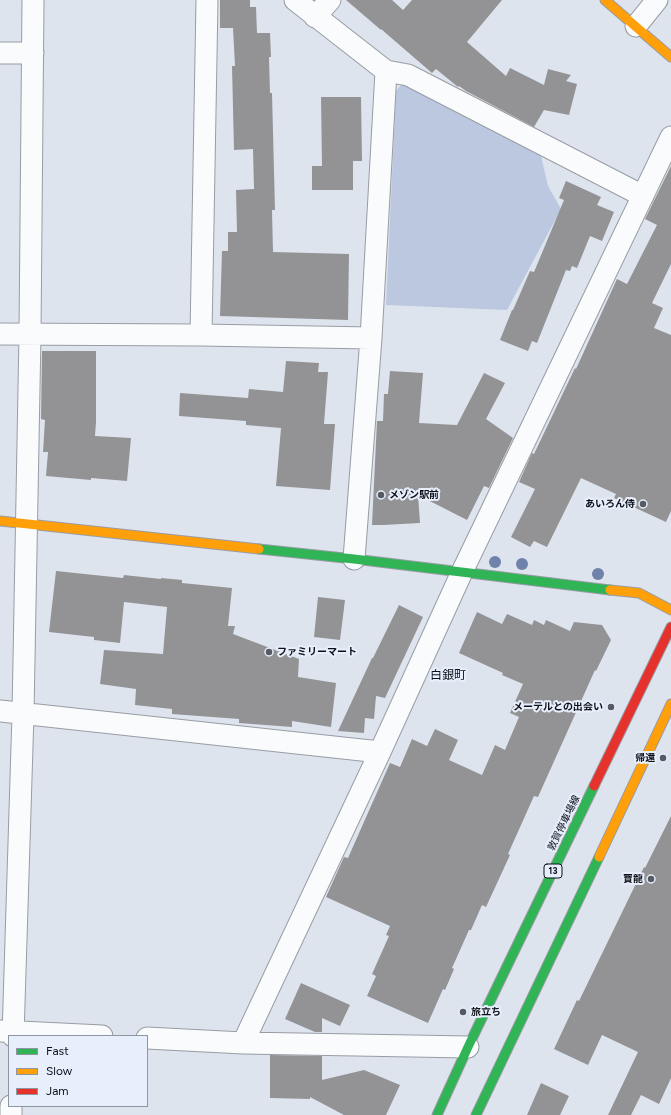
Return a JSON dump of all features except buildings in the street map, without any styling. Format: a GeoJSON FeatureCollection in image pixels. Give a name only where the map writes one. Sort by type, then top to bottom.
{"type":"FeatureCollection","features":[{"type":"Feature","properties":{"kind":"main road"},"geometry":{"type":"LineString","coordinates":[[605,0],[671,58]]}},
{"type":"Feature","properties":{"kind":"main road"},"geometry":{"type":"LineString","coordinates":[[0,521],[354,559],[639,593],[671,610]]}},
{"type":"Feature","properties":{"kind":"main road","name":"敦賀停車場線"},"geometry":{"type":"LineString","coordinates":[[437,1115],[468,1047],[671,628]]}},
{"type":"Feature","properties":{"kind":"main road"},"geometry":{"type":"LineString","coordinates":[[476,1115],[671,704]]}},
{"type":"Feature","properties":{"kind":"street"},"geometry":{"type":"LineString","coordinates":[[33,0],[30,334],[23,714],[9,1033],[71,1035]]}},
{"type":"Feature","properties":{"kind":"street"},"geometry":{"type":"LineString","coordinates":[[201,335],[206,0]]}},
{"type":"Feature","properties":{"kind":"street"},"geometry":{"type":"LineString","coordinates":[[295,0],[386,71],[408,75],[643,196]]}},
{"type":"Feature","properties":{"kind":"street"},"geometry":{"type":"LineString","coordinates":[[315,17],[330,0]]}},
{"type":"Feature","properties":{"kind":"street"},"geometry":{"type":"LineString","coordinates":[[636,26],[657,0]]}},
{"type":"Feature","properties":{"kind":"street"},"geometry":{"type":"LineString","coordinates":[[0,53],[33,53]]}},
{"type":"Feature","properties":{"kind":"street"},"geometry":{"type":"LineString","coordinates":[[354,559],[371,338],[386,71]]}},
{"type":"Feature","properties":{"kind":"street"},"geometry":{"type":"LineString","coordinates":[[243,1043],[380,752],[462,572],[671,137]]}},
{"type":"Feature","properties":{"kind":"street"},"geometry":{"type":"LineString","coordinates":[[0,334],[371,338]]}},
{"type":"Feature","properties":{"kind":"street"},"geometry":{"type":"LineString","coordinates":[[0,711],[380,752]]}},
{"type":"Feature","properties":{"kind":"street"},"geometry":{"type":"LineString","coordinates":[[148,1038],[243,1043],[468,1047]]}},
{"type":"Feature","properties":{"kind":"shaded area"},"geometry":{"type":"Polygon","coordinates":[[[402,84],[541,156],[548,186],[561,209],[507,310],[386,305],[396,91],[402,84]]]}},
{"type":"Feature","properties":{"kind":"traffic: fast"},"geometry":{"type":"LineString","coordinates":[[259,549],[610,590]]}},
{"type":"Feature","properties":{"kind":"traffic: fast"},"geometry":{"type":"LineString","coordinates":[[437,1115],[468,1047],[594,786]]}},
{"type":"Feature","properties":{"kind":"traffic: fast"},"geometry":{"type":"LineString","coordinates":[[476,1115],[599,857]]}},
{"type":"Feature","properties":{"kind":"traffic: slow"},"geometry":{"type":"LineString","coordinates":[[605,0],[671,57]]}},
{"type":"Feature","properties":{"kind":"traffic: slow"},"geometry":{"type":"LineString","coordinates":[[0,521],[259,549]]}},
{"type":"Feature","properties":{"kind":"traffic: slow"},"geometry":{"type":"LineString","coordinates":[[610,590],[639,593],[671,610]]}},
{"type":"Feature","properties":{"kind":"traffic: slow"},"geometry":{"type":"LineString","coordinates":[[599,857],[671,704]]}},
{"type":"Feature","properties":{"kind":"traffic: jam"},"geometry":{"type":"LineString","coordinates":[[594,786],[671,627]]}},
{"type":"Feature","properties":{"kind":"place","name":"メゾン駅前"},"geometry":{"type":"Point","coordinates":[381,495]}},
{"type":"Feature","properties":{"kind":"place","name":"あいろん侍"},"geometry":{"type":"Point","coordinates":[643,504]}},
{"type":"Feature","properties":{"kind":"place","name":"ファミリーマート"},"geometry":{"type":"Point","coordinates":[269,652]}},
{"type":"Feature","properties":{"kind":"place","name":"メーテルとの出会い"},"geometry":{"type":"Point","coordinates":[611,707]}},
{"type":"Feature","properties":{"kind":"place","name":"帰還"},"geometry":{"type":"Point","coordinates":[663,758]}},
{"type":"Feature","properties":{"kind":"place","name":"寶龍"},"geometry":{"type":"Point","coordinates":[651,879]}},
{"type":"Feature","properties":{"kind":"place","name":"旅立ち"},"geometry":{"type":"Point","coordinates":[463,1012]}},
{"type":"Feature","properties":{"kind":"district","name":"白銀町"},"geometry":{"type":"Point","coordinates":[448,675]}}]}
